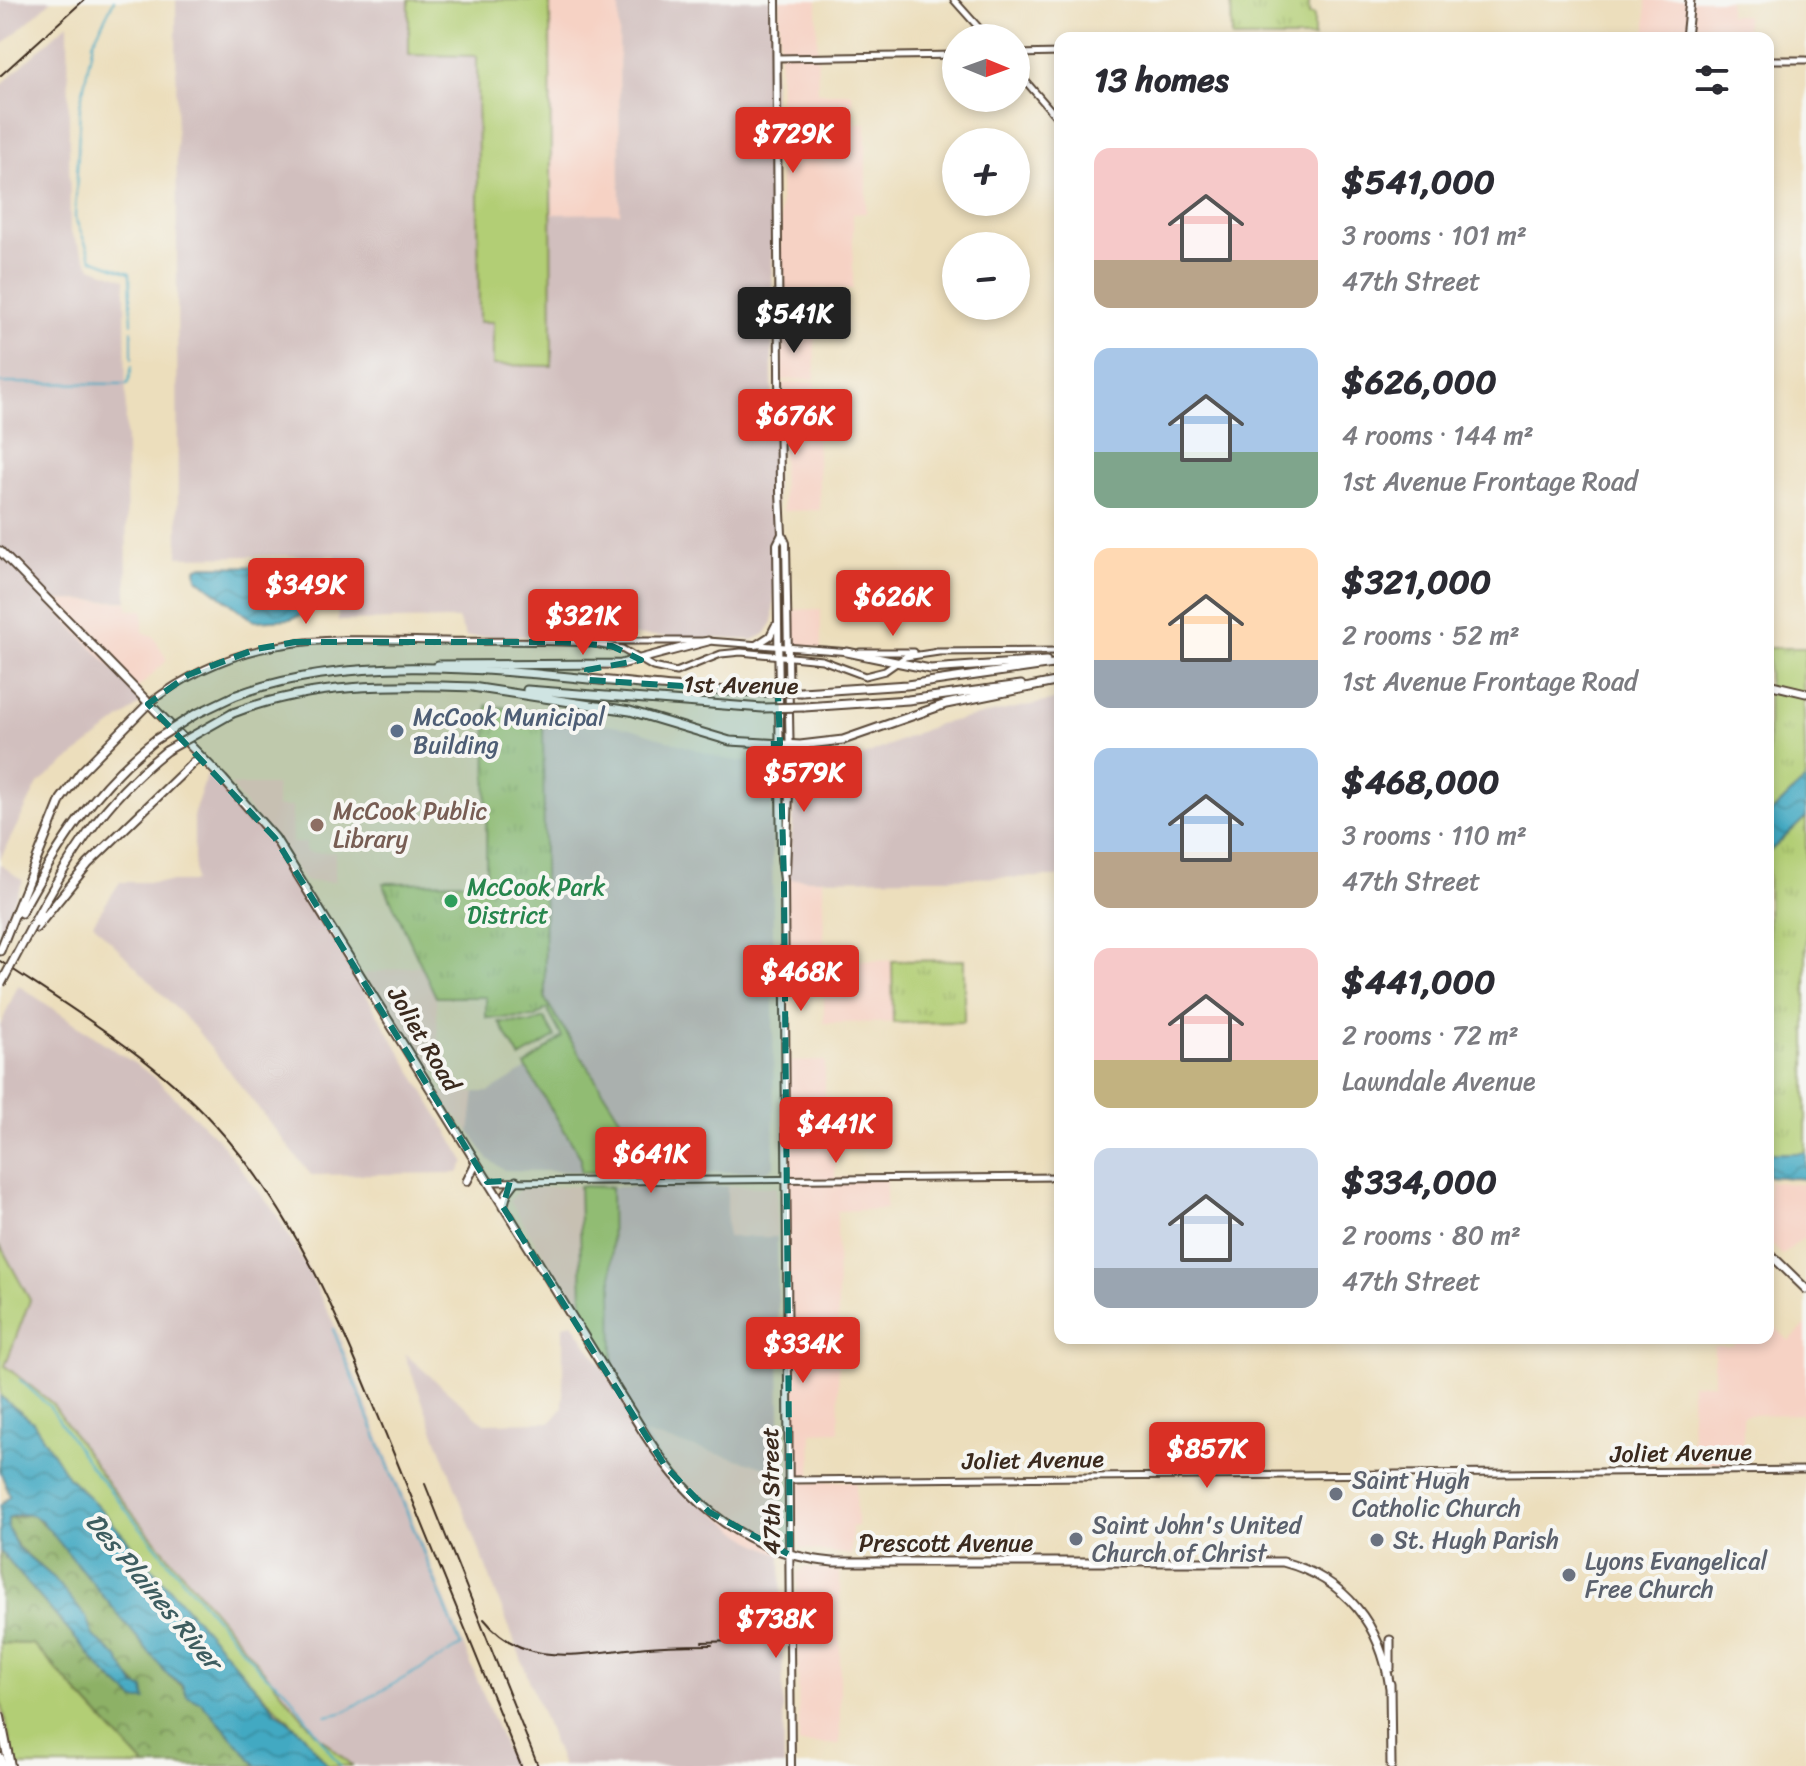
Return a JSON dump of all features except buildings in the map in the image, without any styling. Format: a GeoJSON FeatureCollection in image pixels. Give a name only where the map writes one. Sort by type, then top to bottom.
{"type":"FeatureCollection","features":[{"type":"Feature","properties":{"kind":"highway"},"geometry":{"type":"LineString","coordinates":[[0,1717],[10,1766]]}},
{"type":"Feature","properties":{"kind":"highway"},"geometry":{"type":"LineString","coordinates":[[0,1758],[2,1766]]}},
{"type":"Feature","properties":{"kind":"main road","name":"47th Street"},"geometry":{"type":"LineString","coordinates":[[776,0],[782,534],[786,543],[790,745],[789,858],[784,880]]}},
{"type":"Feature","properties":{"kind":"main road"},"geometry":{"type":"LineString","coordinates":[[1687,32],[1690,0]]}},
{"type":"Feature","properties":{"kind":"main road","name":"47th Street"},"geometry":{"type":"LineString","coordinates":[[782,534],[777,544],[777,656],[784,880],[791,1766]]}},
{"type":"Feature","properties":{"kind":"main road","name":"Joliet Road"},"geometry":{"type":"LineString","coordinates":[[0,551],[200,756],[275,838],[646,1436],[685,1491],[735,1529],[790,1555]]}},
{"type":"Feature","properties":{"kind":"main road"},"geometry":{"type":"LineString","coordinates":[[756,645],[770,636],[777,623]]}},
{"type":"Feature","properties":{"kind":"main road"},"geometry":{"type":"LineString","coordinates":[[375,670],[438,665],[606,665],[641,660],[708,641]]}},
{"type":"Feature","properties":{"kind":"main road"},"geometry":{"type":"LineString","coordinates":[[847,652],[939,669],[1054,662]]}},
{"type":"Feature","properties":{"kind":"main road","name":"1st Avenue"},"geometry":{"type":"LineString","coordinates":[[19,912],[74,821],[109,780],[155,740],[234,696],[313,674],[375,670],[468,671],[763,692],[802,692],[907,685],[1054,663]]}},
{"type":"Feature","properties":{"kind":"main road"},"geometry":{"type":"LineString","coordinates":[[472,687],[630,711],[714,738],[756,744],[809,745],[843,740],[946,704],[1054,681]]}},
{"type":"Feature","properties":{"kind":"main road","name":"1st Avenue"},"geometry":{"type":"LineString","coordinates":[[34,926],[90,826],[130,781],[166,751],[233,713],[282,696],[319,689],[472,687],[763,708],[908,700],[1054,681]]}},
{"type":"Feature","properties":{"kind":"main road"},"geometry":{"type":"LineString","coordinates":[[1774,685],[1802,692]]}},
{"type":"Feature","properties":{"kind":"main road"},"geometry":{"type":"LineString","coordinates":[[0,952],[19,912],[61,799],[81,772],[148,704]]}},
{"type":"Feature","properties":{"kind":"main road"},"geometry":{"type":"LineString","coordinates":[[756,744],[772,752],[781,776]]}},
{"type":"Feature","properties":{"kind":"main road"},"geometry":{"type":"LineString","coordinates":[[789,793],[792,762],[798,750],[809,745]]}},
{"type":"Feature","properties":{"kind":"main road"},"geometry":{"type":"LineString","coordinates":[[0,986],[34,926],[88,864],[200,756]]}},
{"type":"Feature","properties":{"kind":"main road"},"geometry":{"type":"LineString","coordinates":[[467,1181],[476,1163]]}},
{"type":"Feature","properties":{"kind":"main road"},"geometry":{"type":"LineString","coordinates":[[503,1207],[507,1193],[516,1181]]}},
{"type":"Feature","properties":{"kind":"main road"},"geometry":{"type":"LineString","coordinates":[[1774,1258],[1806,1289]]}},
{"type":"Feature","properties":{"kind":"main road","name":"Prescott Avenue"},"geometry":{"type":"LineString","coordinates":[[790,1555],[849,1563],[1256,1559],[1294,1565],[1323,1578],[1358,1607],[1379,1640],[1390,1688]]}},
{"type":"Feature","properties":{"kind":"main road"},"geometry":{"type":"LineString","coordinates":[[1390,1640],[1391,1766]]}},
{"type":"Feature","properties":{"kind":"street"},"geometry":{"type":"LineString","coordinates":[[954,0],[975,24]]}},
{"type":"Feature","properties":{"kind":"street"},"geometry":{"type":"LineString","coordinates":[[1030,54],[1054,53]]}},
{"type":"Feature","properties":{"kind":"street"},"geometry":{"type":"LineString","coordinates":[[777,58],[942,55]]}},
{"type":"Feature","properties":{"kind":"street"},"geometry":{"type":"LineString","coordinates":[[1774,60],[1806,60]]}},
{"type":"Feature","properties":{"kind":"street"},"geometry":{"type":"LineString","coordinates":[[1030,86],[1054,114]]}},
{"type":"Feature","properties":{"kind":"street"},"geometry":{"type":"LineString","coordinates":[[148,704],[200,669],[281,644],[328,640],[708,641],[847,652],[1054,651]]}},
{"type":"Feature","properties":{"kind":"street"},"geometry":{"type":"LineString","coordinates":[[563,642],[612,646],[653,667],[676,672],[721,654],[829,661],[865,676],[879,673],[911,656],[939,652]]}},
{"type":"Feature","properties":{"kind":"street"},"geometry":{"type":"LineString","coordinates":[[487,1182],[1054,1177]]}},
{"type":"Feature","properties":{"kind":"street","name":"Joliet Avenue"},"geometry":{"type":"LineString","coordinates":[[789,1480],[1806,1470]]}},
{"type":"Feature","properties":{"kind":"highlighted area"},"geometry":{"type":"Polygon","coordinates":[[[295,642],[563,642],[612,646],[641,660],[587,670],[588,680],[778,692],[780,744],[770,744],[781,776],[784,880],[790,1555],[709,1512],[665,1466],[503,1207],[510,1181],[487,1182],[275,838],[148,704],[188,675],[256,649],[295,642]]]}},
{"type":"Feature","properties":{"kind":"shaded area"},"geometry":{"type":"Polygon","coordinates":[[[0,0],[52,0],[0,47],[0,0]]]}},
{"type":"Feature","properties":{"kind":"shaded area"},"geometry":{"type":"Polygon","coordinates":[[[176,0],[550,0],[553,214],[620,213],[619,0],[774,0],[772,374],[777,533],[773,622],[765,634],[753,640],[627,635],[466,637],[458,619],[338,621],[336,555],[178,557],[176,0]]]}},
{"type":"Feature","properties":{"kind":"shaded area"},"geometry":{"type":"Polygon","coordinates":[[[550,0],[619,0],[620,214],[552,214],[550,0]]]}},
{"type":"Feature","properties":{"kind":"shaded area"},"geometry":{"type":"Polygon","coordinates":[[[779,0],[817,0],[818,93],[852,93],[853,123],[866,123],[866,213],[853,214],[853,289],[814,289],[815,379],[781,380],[779,0]]]}},
{"type":"Feature","properties":{"kind":"shaded area"},"geometry":{"type":"Polygon","coordinates":[[[1646,0],[1729,0],[1729,15],[1746,15],[1746,32],[1646,32],[1646,0]]]}},
{"type":"Feature","properties":{"kind":"shaded area"},"geometry":{"type":"Polygon","coordinates":[[[68,23],[70,231],[91,267],[125,279],[127,601],[46,600],[144,701],[38,784],[0,859],[0,86],[68,23]]]}},
{"type":"Feature","properties":{"kind":"shaded area"},"geometry":{"type":"Polygon","coordinates":[[[815,382],[820,510],[783,511],[781,383],[815,382]]]}},
{"type":"Feature","properties":{"kind":"shaded area"},"geometry":{"type":"Polygon","coordinates":[[[45,600],[127,602],[129,610],[143,610],[143,632],[153,636],[167,660],[135,691],[45,600]]]}},
{"type":"Feature","properties":{"kind":"shaded area"},"geometry":{"type":"Polygon","coordinates":[[[821,609],[821,649],[789,646],[789,610],[821,609]]]}},
{"type":"Feature","properties":{"kind":"shaded area"},"geometry":{"type":"Polygon","coordinates":[[[1054,700],[1054,877],[787,879],[799,759],[857,759],[938,724],[1054,700]]]}},
{"type":"Feature","properties":{"kind":"shaded area"},"geometry":{"type":"Polygon","coordinates":[[[543,714],[631,728],[724,759],[768,765],[772,771],[774,1167],[765,1172],[640,1172],[640,1150],[545,999],[543,714]]]}},
{"type":"Feature","properties":{"kind":"shaded area"},"geometry":{"type":"Polygon","coordinates":[[[209,768],[276,843],[465,1161],[459,1173],[311,1175],[195,1028],[93,923],[120,882],[194,882],[194,812],[209,768]]]}},
{"type":"Feature","properties":{"kind":"shaded area"},"geometry":{"type":"Polygon","coordinates":[[[230,785],[276,785],[276,807],[292,807],[292,843],[306,843],[306,851],[312,853],[335,852],[335,882],[305,881],[230,785]]]}},
{"type":"Feature","properties":{"kind":"shaded area"},"geometry":{"type":"Polygon","coordinates":[[[0,864],[23,881],[0,932],[0,864]]]}},
{"type":"Feature","properties":{"kind":"shaded area"},"geometry":{"type":"Polygon","coordinates":[[[787,879],[823,879],[824,961],[964,960],[964,1022],[824,1023],[824,975],[786,975],[787,879]]]}},
{"type":"Feature","properties":{"kind":"shaded area"},"geometry":{"type":"Polygon","coordinates":[[[421,965],[436,997],[440,1070],[422,1070],[363,974],[421,965]]]}},
{"type":"Feature","properties":{"kind":"shaded area"},"geometry":{"type":"Polygon","coordinates":[[[18,985],[153,1076],[217,1138],[275,1212],[334,1324],[512,1766],[352,1766],[315,1732],[108,1484],[52,1403],[5,1366],[30,1300],[0,1245],[0,1026],[18,985]]]}},
{"type":"Feature","properties":{"kind":"shaded area"},"geometry":{"type":"Polygon","coordinates":[[[825,1061],[825,1144],[835,1144],[835,1178],[886,1178],[886,1209],[837,1211],[839,1431],[812,1432],[811,1479],[790,1479],[786,1062],[825,1061]]]}},
{"type":"Feature","properties":{"kind":"shaded area"},"geometry":{"type":"Polygon","coordinates":[[[527,1069],[581,1158],[581,1172],[504,1170],[488,1159],[470,1132],[475,1092],[489,1092],[527,1069]]]}},
{"type":"Feature","properties":{"kind":"shaded area"},"geometry":{"type":"Polygon","coordinates":[[[475,1092],[474,1117],[470,1132],[435,1093],[475,1092]]]}},
{"type":"Feature","properties":{"kind":"shaded area"},"geometry":{"type":"Polygon","coordinates":[[[1774,1182],[1806,1185],[1806,1236],[1782,1255],[1774,1247],[1774,1182]]]}},
{"type":"Feature","properties":{"kind":"shaded area"},"geometry":{"type":"Polygon","coordinates":[[[579,1186],[582,1303],[573,1303],[510,1201],[520,1188],[579,1186]]]}},
{"type":"Feature","properties":{"kind":"shaded area"},"geometry":{"type":"Polygon","coordinates":[[[727,1186],[776,1187],[777,1237],[727,1237],[727,1186]]]}},
{"type":"Feature","properties":{"kind":"shaded area"},"geometry":{"type":"Polygon","coordinates":[[[727,1186],[727,1237],[777,1237],[781,1471],[644,1434],[678,1484],[750,1540],[781,1555],[784,1766],[562,1766],[404,1353],[484,1423],[551,1422],[563,1408],[563,1325],[573,1323],[613,1383],[611,1187],[727,1186]]]}},
{"type":"Feature","properties":{"kind":"shaded area"},"geometry":{"type":"Polygon","coordinates":[[[1806,1325],[1806,1414],[1743,1415],[1743,1463],[1692,1464],[1691,1383],[1714,1383],[1714,1346],[1774,1344],[1774,1326],[1789,1341],[1806,1325]]]}},
{"type":"Feature","properties":{"kind":"shaded area"},"geometry":{"type":"Polygon","coordinates":[[[643,1434],[781,1471],[781,1555],[750,1540],[700,1507],[643,1434]]]}},
{"type":"Feature","properties":{"kind":"shaded area"},"geometry":{"type":"Polygon","coordinates":[[[856,1481],[857,1526],[852,1527],[851,1555],[801,1548],[791,1482],[856,1481]]]}},
{"type":"Feature","properties":{"kind":"shaded area"},"geometry":{"type":"Polygon","coordinates":[[[805,1567],[840,1572],[840,1744],[799,1744],[797,1573],[805,1567]]]}},
{"type":"Feature","properties":{"kind":"green space"},"geometry":{"type":"Polygon","coordinates":[[[409,0],[550,0],[552,366],[493,365],[493,322],[479,322],[477,56],[409,55],[409,0]]]}},
{"type":"Feature","properties":{"kind":"green space"},"geometry":{"type":"Polygon","coordinates":[[[1231,0],[1309,0],[1309,15],[1314,15],[1314,32],[1232,32],[1231,0]]]}},
{"type":"Feature","properties":{"kind":"green space"},"geometry":{"type":"Polygon","coordinates":[[[1774,648],[1806,648],[1803,675],[1806,779],[1774,810],[1774,648]]]}},
{"type":"Feature","properties":{"kind":"green space"},"geometry":{"type":"Polygon","coordinates":[[[487,705],[543,714],[545,999],[550,1007],[535,1017],[486,1018],[486,997],[436,997],[383,883],[486,882],[487,705]]]}},
{"type":"Feature","properties":{"kind":"green space"},"geometry":{"type":"Polygon","coordinates":[[[1806,817],[1806,1153],[1774,1153],[1774,847],[1806,817]]]}},
{"type":"Feature","properties":{"kind":"green space"},"geometry":{"type":"Polygon","coordinates":[[[964,960],[964,1022],[893,1023],[892,961],[964,960]]]}},
{"type":"Feature","properties":{"kind":"green space"},"geometry":{"type":"Polygon","coordinates":[[[550,1007],[640,1150],[640,1172],[581,1172],[581,1158],[525,1066],[562,1037],[547,1009],[550,1007]]]}},
{"type":"Feature","properties":{"kind":"green space"},"geometry":{"type":"Polygon","coordinates":[[[544,1018],[555,1037],[520,1058],[499,1022],[532,1023],[544,1018]]]}},
{"type":"Feature","properties":{"kind":"green space"},"geometry":{"type":"Polygon","coordinates":[[[579,1186],[611,1187],[613,1370],[573,1303],[582,1303],[579,1186]]]}},
{"type":"Feature","properties":{"kind":"green space"},"geometry":{"type":"Polygon","coordinates":[[[0,1245],[30,1300],[5,1366],[52,1403],[108,1484],[315,1732],[352,1766],[328,1766],[304,1735],[229,1661],[97,1505],[68,1477],[33,1422],[0,1396],[0,1245]]]}},
{"type":"Feature","properties":{"kind":"green space"},"geometry":{"type":"Polygon","coordinates":[[[31,1514],[47,1527],[167,1674],[202,1703],[257,1766],[145,1766],[33,1644],[0,1643],[0,1551],[106,1674],[135,1700],[141,1689],[124,1672],[118,1658],[93,1636],[54,1578],[18,1547],[8,1528],[8,1519],[31,1514]]]}},
{"type":"Feature","properties":{"kind":"green space"},"geometry":{"type":"Polygon","coordinates":[[[0,1643],[33,1644],[145,1766],[15,1766],[0,1695],[0,1643]]]}},
{"type":"Feature","properties":{"kind":"water"},"geometry":{"type":"Polygon","coordinates":[[[203,566],[304,567],[309,576],[308,613],[290,619],[254,621],[197,578],[196,569],[203,566]]]}},
{"type":"Feature","properties":{"kind":"water"},"geometry":{"type":"Polygon","coordinates":[[[1806,779],[1806,817],[1774,847],[1774,810],[1806,779]]]}},
{"type":"Feature","properties":{"kind":"water"},"geometry":{"type":"Polygon","coordinates":[[[1774,1153],[1806,1153],[1806,1179],[1774,1176],[1774,1153]]]}},
{"type":"Feature","properties":{"kind":"water","name":"Des Plaines River"},"geometry":{"type":"Polygon","coordinates":[[[0,1396],[33,1422],[68,1477],[97,1505],[276,1711],[302,1733],[328,1766],[257,1766],[202,1703],[187,1696],[182,1685],[167,1674],[41,1520],[24,1515],[8,1519],[8,1528],[17,1547],[54,1578],[86,1617],[93,1636],[118,1658],[135,1686],[144,1688],[146,1700],[135,1700],[106,1674],[0,1551],[0,1506],[10,1496],[0,1471],[0,1396]]]}},
{"type":"Feature","properties":{"kind":"waterway"},"geometry":{"type":"LineString","coordinates":[[114,0],[93,42],[80,105],[75,218],[92,259],[130,273],[132,324]]}},
{"type":"Feature","properties":{"kind":"waterway"},"geometry":{"type":"LineString","coordinates":[[132,330],[132,359]]}},
{"type":"Feature","properties":{"kind":"waterway"},"geometry":{"type":"LineString","coordinates":[[0,383],[128,384],[132,366]]}},
{"type":"Feature","properties":{"kind":"waterway"},"geometry":{"type":"LineString","coordinates":[[326,1716],[342,1713],[461,1646],[333,1329]]}},
{"type":"Feature","properties":{"kind":"waterway"},"geometry":{"type":"LineString","coordinates":[[20,1380],[50,1407],[89,1465],[190,1588],[263,1673],[287,1691],[340,1766]]}},
{"type":"Feature","properties":{"kind":"railway"},"geometry":{"type":"LineString","coordinates":[[0,76],[84,0]]}},
{"type":"Feature","properties":{"kind":"railway"},"geometry":{"type":"LineString","coordinates":[[0,961],[85,1017],[166,1078],[215,1125],[273,1200],[297,1239],[339,1322],[521,1766]]}},
{"type":"Feature","properties":{"kind":"railway"},"geometry":{"type":"LineString","coordinates":[[425,1484],[538,1766]]}},
{"type":"Feature","properties":{"kind":"railway"},"geometry":{"type":"LineString","coordinates":[[484,1619],[517,1646],[536,1652],[575,1654],[657,1646],[712,1645]]}},
{"type":"Feature","properties":{"kind":"railway"},"geometry":{"type":"LineString","coordinates":[[702,1642],[738,1641]]}},
{"type":"Feature","properties":{"kind":"place","name":"McCook Municipal Building"},"geometry":{"type":"Point","coordinates":[397,731]}},
{"type":"Feature","properties":{"kind":"place","name":"McCook Public Library"},"geometry":{"type":"Point","coordinates":[317,825]}},
{"type":"Feature","properties":{"kind":"place","name":"McCook Park District"},"geometry":{"type":"Point","coordinates":[451,901]}},
{"type":"Feature","properties":{"kind":"place","name":"Saint Hugh Catholic Church"},"geometry":{"type":"Point","coordinates":[1336,1494]}},
{"type":"Feature","properties":{"kind":"place","name":"Saint John's United Church of Christ"},"geometry":{"type":"Point","coordinates":[1076,1539]}},
{"type":"Feature","properties":{"kind":"place","name":"St. Hugh Parish"},"geometry":{"type":"Point","coordinates":[1377,1540]}},
{"type":"Feature","properties":{"kind":"place","name":"Lyons Evangelical Free Church"},"geometry":{"type":"Point","coordinates":[1569,1575]}}]}
